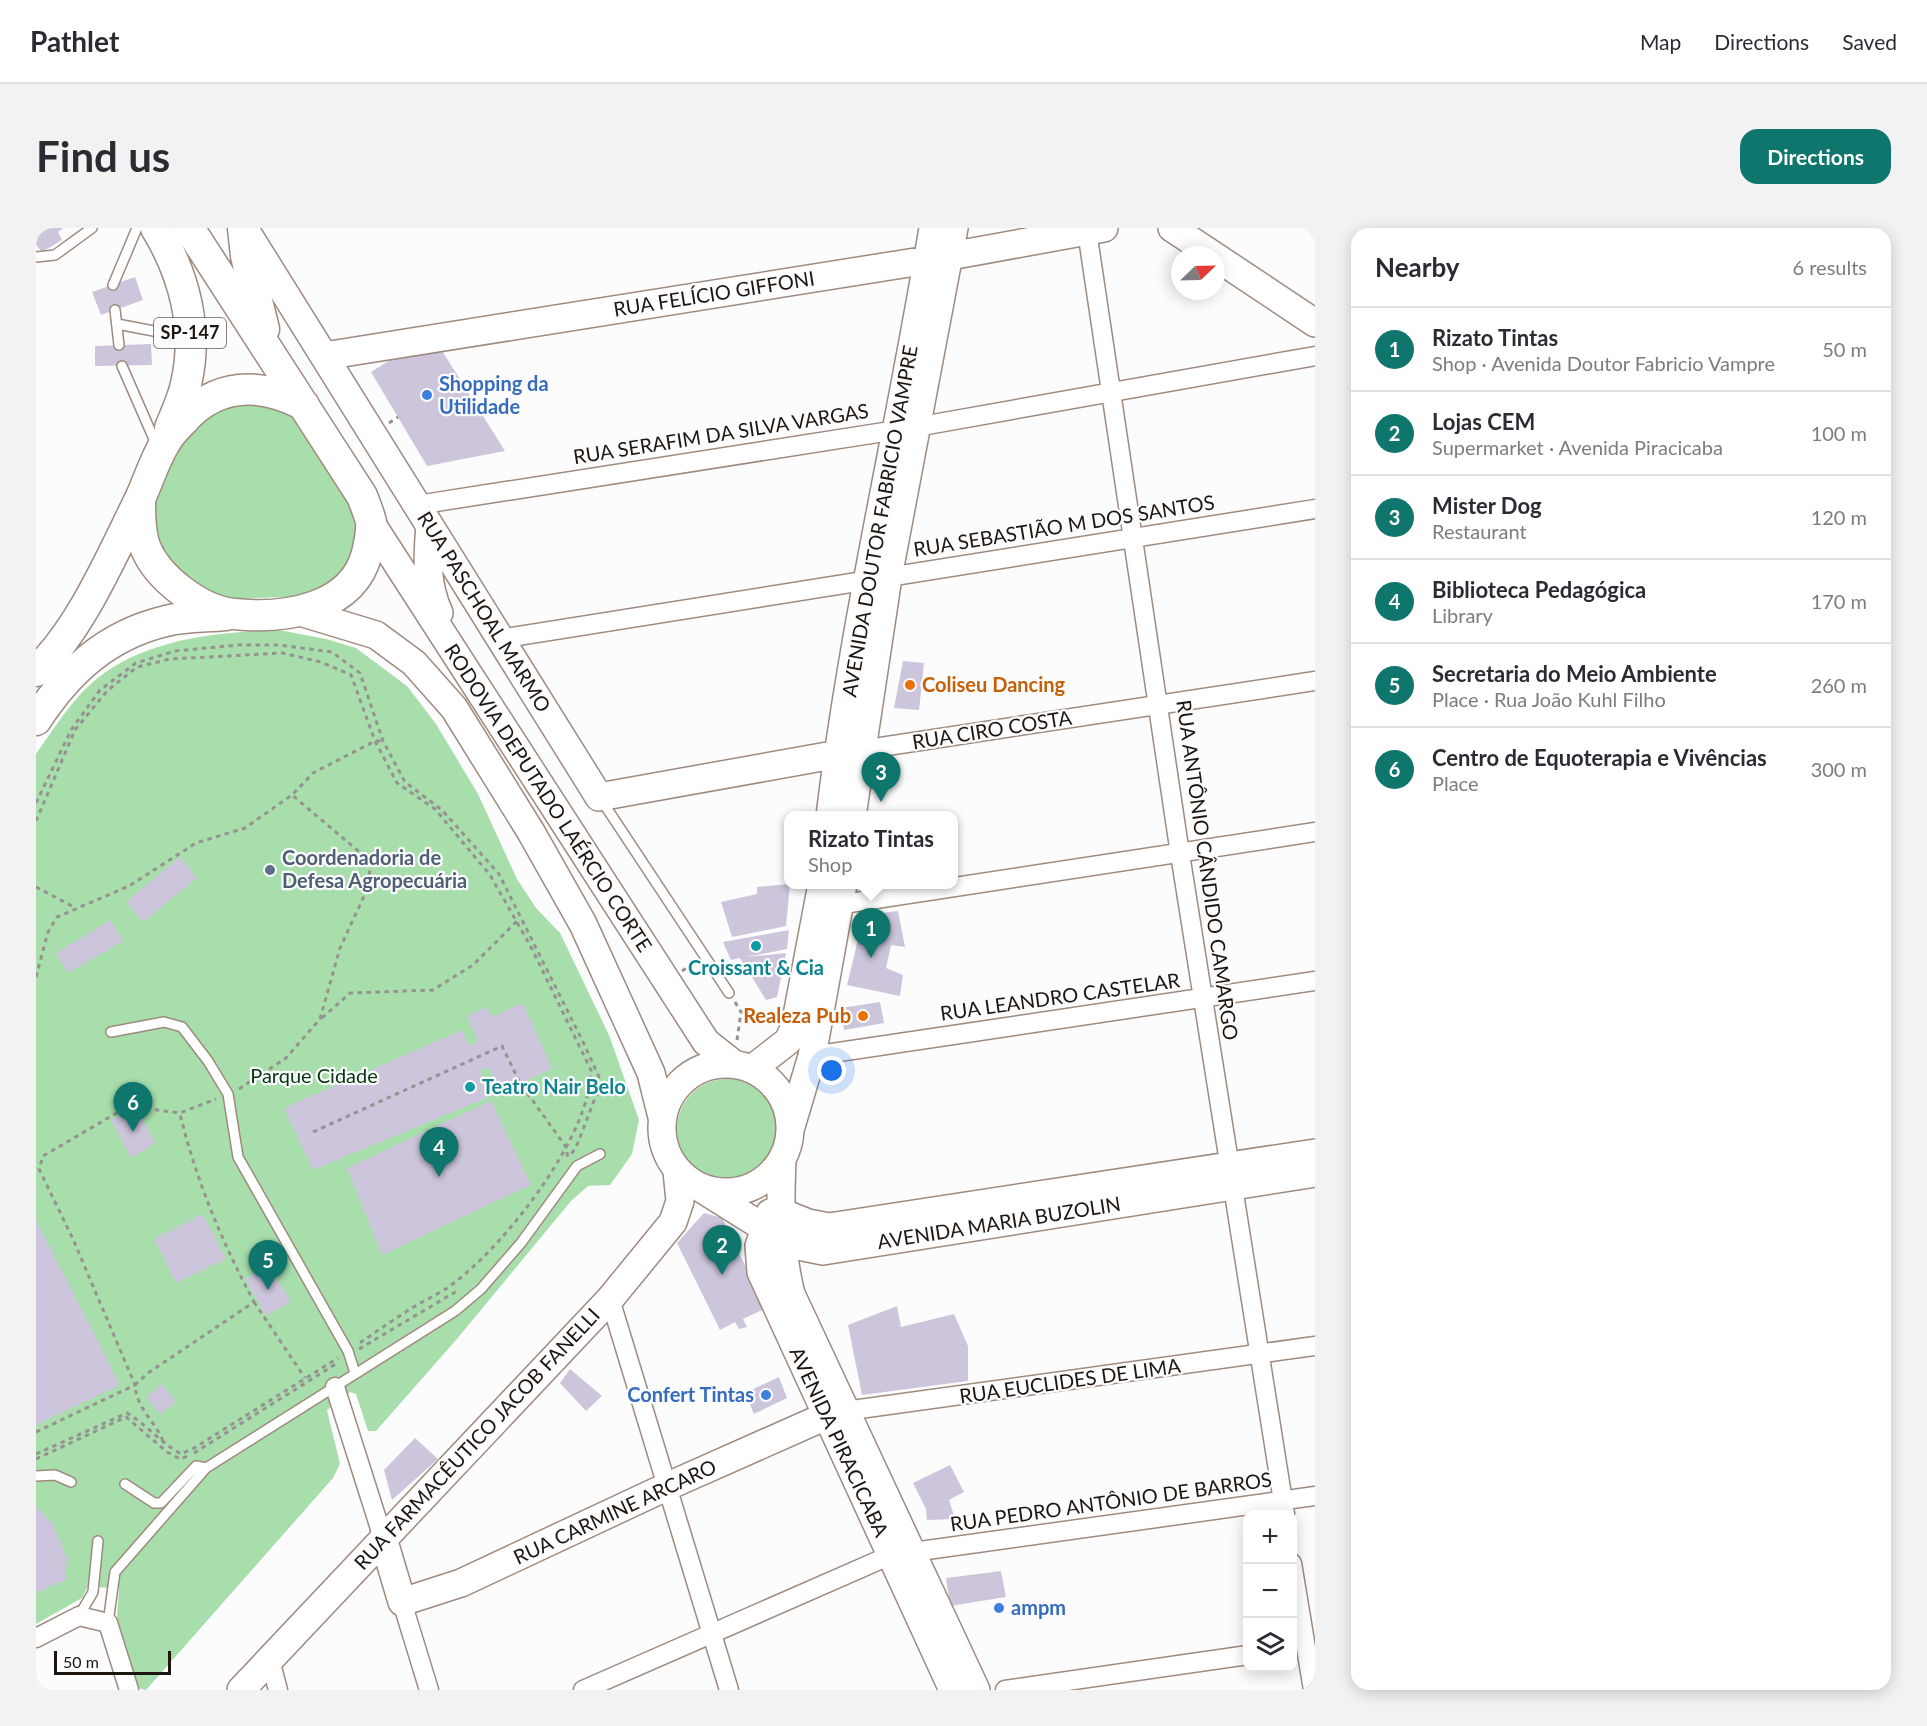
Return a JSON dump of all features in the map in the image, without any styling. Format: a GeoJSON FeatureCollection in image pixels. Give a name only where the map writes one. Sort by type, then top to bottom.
{"type":"FeatureCollection","features":[{"type":"Feature","properties":{"kind":"main road","name":"SP-147"},"geometry":{"type":"LineString","coordinates":[[156,228],[172,255],[186,293],[190,338],[187,383],[163,447]]}},
{"type":"Feature","properties":{"kind":"main road","name":"SP-147"},"geometry":{"type":"LineString","coordinates":[[189,228],[304,405]]}},
{"type":"Feature","properties":{"kind":"main road"},"geometry":{"type":"LineString","coordinates":[[243,228],[256,303],[273,358]]}},
{"type":"Feature","properties":{"kind":"main road","name":"RUA PASCHOAL MARMO"},"geometry":{"type":"LineString","coordinates":[[243,228],[599,796]]}},
{"type":"Feature","properties":{"kind":"main road","name":"AVENIDA DOUTOR FABRICIO VAMPRE"},"geometry":{"type":"LineString","coordinates":[[933,228],[939,258]]}},
{"type":"Feature","properties":{"kind":"main road","name":"AVENIDA DOUTOR FABRICIO VAMPRE"},"geometry":{"type":"LineString","coordinates":[[831,811],[849,751],[878,578],[939,258],[954,228]]}},
{"type":"Feature","properties":{"kind":"main road"},"geometry":{"type":"LineString","coordinates":[[1172,228],[1199,246]]}},
{"type":"Feature","properties":{"kind":"main road","name":"RUA FELÍCIO GIFFONI"},"geometry":{"type":"LineString","coordinates":[[324,356],[939,258],[1096,230]]}},
{"type":"Feature","properties":{"kind":"main road"},"geometry":{"type":"LineString","coordinates":[[1225,263],[1315,323]]}},
{"type":"Feature","properties":{"kind":"main road"},"geometry":{"type":"LineString","coordinates":[[36,671],[51,657],[77,620],[140,499],[163,447],[193,409],[214,395],[237,388],[261,388],[282,394],[304,405],[362,496],[371,523],[364,564],[353,581],[329,600],[300,612],[232,614],[166,621],[132,633],[99,651],[73,671],[36,720]]}},
{"type":"Feature","properties":{"kind":"main road"},"geometry":{"type":"LineString","coordinates":[[140,499],[146,548],[159,570],[175,588],[196,600],[232,614]]}},
{"type":"Feature","properties":{"kind":"main road"},"geometry":{"type":"LineString","coordinates":[[423,515],[426,567],[433,599],[475,687]]}},
{"type":"Feature","properties":{"kind":"main road","name":"RODOVIA DEPUTADO LAÉRCIO CORTE"},"geometry":{"type":"LineString","coordinates":[[371,523],[706,1042],[743,1067]]}},
{"type":"Feature","properties":{"kind":"main road","name":"RODOVIA DEPUTADO LAÉRCIO CORTE"},"geometry":{"type":"LineString","coordinates":[[300,612],[376,635],[414,663],[454,708],[531,832],[583,924],[651,1073],[662,1117]]}},
{"type":"Feature","properties":{"kind":"main road","name":"AVENIDA DOUTOR FABRICIO VAMPRE"},"geometry":{"type":"LineString","coordinates":[[849,751],[852,811]]}},
{"type":"Feature","properties":{"kind":"main road","name":"RUA CIRO COSTA"},"geometry":{"type":"LineString","coordinates":[[599,796],[849,751]]}},
{"type":"Feature","properties":{"kind":"main road"},"geometry":{"type":"LineString","coordinates":[[743,1067],[784,1045],[795,1026],[831,896]]}},
{"type":"Feature","properties":{"kind":"main road"},"geometry":{"type":"LineString","coordinates":[[790,1132],[788,1112],[781,1095],[769,1080],[743,1067],[714,1065],[696,1071],[680,1082],[668,1098],[662,1117],[662,1136],[667,1155],[677,1171],[699,1187],[717,1193],[746,1190],[770,1175],[782,1161],[812,1056],[831,896]]}},
{"type":"Feature","properties":{"kind":"main road","name":"AVENIDA MARIA BUZOLIN"},"geometry":{"type":"LineString","coordinates":[[699,1187],[778,1218],[824,1251],[1231,1176],[1315,1153]]}},
{"type":"Feature","properties":{"kind":"main road","name":"AVENIDA PIRACICABA"},"geometry":{"type":"LineString","coordinates":[[782,1161],[778,1218],[759,1246],[761,1272],[836,1413],[902,1553],[976,1690]]}},
{"type":"Feature","properties":{"kind":"main road","name":"RUA FARMACÊUTICO JACOB FANELLI"},"geometry":{"type":"LineString","coordinates":[[241,1690],[610,1299],[672,1222],[680,1201],[677,1171]]}},
{"type":"Feature","properties":{"kind":"main road","name":"AVENIDA MARIA BUZOLIN"},"geometry":{"type":"LineString","coordinates":[[1231,1176],[1315,1173]]}},
{"type":"Feature","properties":{"kind":"main road","name":"RUA CARMINE ARCARO"},"geometry":{"type":"LineString","coordinates":[[402,1602],[461,1583],[666,1487],[836,1413]]}},
{"type":"Feature","properties":{"kind":"main road"},"geometry":{"type":"LineString","coordinates":[[383,1538],[402,1602]]}},
{"type":"Feature","properties":{"kind":"main road","name":"AVENIDA PIRACICABA"},"geometry":{"type":"LineString","coordinates":[[902,1553],[953,1690]]}},
{"type":"Feature","properties":{"kind":"street","name":"RUA ANTÔNIO CÂNDIDO CAMARGO"},"geometry":{"type":"LineString","coordinates":[[1096,230],[1111,392],[1160,704],[1180,854],[1284,1508]]}},
{"type":"Feature","properties":{"kind":"street","name":"RUA SERAFIM DA SILVA VARGAS"},"geometry":{"type":"LineString","coordinates":[[423,515],[1315,356]]}},
{"type":"Feature","properties":{"kind":"street","name":"RUA SEBASTIÃO M DOS SANTOS"},"geometry":{"type":"LineString","coordinates":[[501,639],[1315,509]]}},
{"type":"Feature","properties":{"kind":"street","name":"RUA CIRO COSTA"},"geometry":{"type":"LineString","coordinates":[[849,751],[1315,681]]}},
{"type":"Feature","properties":{"kind":"street"},"geometry":{"type":"LineString","coordinates":[[958,881],[1180,854],[1315,832]]}},
{"type":"Feature","properties":{"kind":"street"},"geometry":{"type":"LineString","coordinates":[[831,896],[889,889]]}},
{"type":"Feature","properties":{"kind":"street","name":"RUA LEANDRO CASTELAR"},"geometry":{"type":"LineString","coordinates":[[812,1056],[1315,981]]}},
{"type":"Feature","properties":{"kind":"street"},"geometry":{"type":"LineString","coordinates":[[610,1299],[729,1690]]}},
{"type":"Feature","properties":{"kind":"street","name":"RUA EUCLIDES DE LIMA"},"geometry":{"type":"LineString","coordinates":[[836,1413],[1315,1346]]}},
{"type":"Feature","properties":{"kind":"street"},"geometry":{"type":"LineString","coordinates":[[335,1387],[383,1538]]}},
{"type":"Feature","properties":{"kind":"street","name":"RUA PEDRO ANTÔNIO DE BARROS"},"geometry":{"type":"LineString","coordinates":[[584,1690],[902,1553],[1284,1508],[1315,1496]]}},
{"type":"Feature","properties":{"kind":"street"},"geometry":{"type":"LineString","coordinates":[[1293,1564],[1312,1690]]}},
{"type":"Feature","properties":{"kind":"street"},"geometry":{"type":"LineString","coordinates":[[402,1602],[429,1690]]}},
{"type":"Feature","properties":{"kind":"street"},"geometry":{"type":"LineString","coordinates":[[36,1638],[79,1616],[108,1623],[129,1690]]}},
{"type":"Feature","properties":{"kind":"street"},"geometry":{"type":"LineString","coordinates":[[1005,1690],[1243,1656]]}},
{"type":"Feature","properties":{"kind":"street"},"geometry":{"type":"LineString","coordinates":[[270,1660],[278,1690]]}},
{"type":"Feature","properties":{"kind":"lane"},"geometry":{"type":"LineString","coordinates":[[36,257],[55,255],[92,228]]}},
{"type":"Feature","properties":{"kind":"lane"},"geometry":{"type":"LineString","coordinates":[[113,285],[137,228]]}},
{"type":"Feature","properties":{"kind":"lane"},"geometry":{"type":"LineString","coordinates":[[115,310],[119,345]]}},
{"type":"Feature","properties":{"kind":"lane"},"geometry":{"type":"LineString","coordinates":[[117,324],[190,338]]}},
{"type":"Feature","properties":{"kind":"lane"},"geometry":{"type":"LineString","coordinates":[[122,366],[163,447]]}},
{"type":"Feature","properties":{"kind":"lane","name":"RUA PASCHOAL MARMO"},"geometry":{"type":"LineString","coordinates":[[599,796],[729,993]]}},
{"type":"Feature","properties":{"kind":"lane"},"geometry":{"type":"LineString","coordinates":[[111,1032],[164,1022],[182,1027],[228,1094],[238,1157],[349,1353],[355,1373]]}},
{"type":"Feature","properties":{"kind":"lane"},"geometry":{"type":"LineString","coordinates":[[108,1623],[116,1572],[139,1541],[206,1468],[455,1311],[481,1289],[521,1244],[577,1166],[600,1154]]}},
{"type":"Feature","properties":{"kind":"lane"},"geometry":{"type":"LineString","coordinates":[[126,1484],[154,1503],[161,1503],[196,1466],[206,1468]]}},
{"type":"Feature","properties":{"kind":"lane"},"geometry":{"type":"LineString","coordinates":[[36,1476],[55,1475],[72,1482]]}},
{"type":"Feature","properties":{"kind":"lane"},"geometry":{"type":"LineString","coordinates":[[79,1616],[93,1592],[98,1541]]}},
{"type":"Feature","properties":{"kind":"path"},"geometry":{"type":"LineString","coordinates":[[36,803],[71,730],[100,690],[136,663],[175,651],[237,645],[279,645],[332,652],[360,673],[383,741],[405,782],[442,810],[499,874],[599,1077],[597,1093],[577,1144],[562,1168]]}},
{"type":"Feature","properties":{"kind":"path"},"geometry":{"type":"LineString","coordinates":[[36,821],[75,730],[107,691],[137,667],[170,659],[282,653],[321,662],[351,675],[375,741],[397,783],[435,809],[490,875],[517,921],[591,1070],[591,1087],[566,1147],[526,1210],[494,1247],[455,1283],[412,1308],[309,1382],[195,1453],[180,1459],[166,1452],[126,1417],[36,1456]]}},
{"type":"Feature","properties":{"kind":"path"},"geometry":{"type":"LineString","coordinates":[[36,977],[48,932],[57,916],[129,886],[196,843],[244,828],[292,795],[313,773],[375,741],[383,741]]}},
{"type":"Feature","properties":{"kind":"path"},"geometry":{"type":"LineString","coordinates":[[292,795],[363,855],[370,870],[366,892],[340,948],[320,1019]]}},
{"type":"Feature","properties":{"kind":"path"},"geometry":{"type":"LineString","coordinates":[[36,887],[74,908]]}},
{"type":"Feature","properties":{"kind":"path"},"geometry":{"type":"LineString","coordinates":[[166,1452],[157,1426],[141,1410],[136,1399],[135,1385],[73,1239],[37,1170],[43,1156],[127,1107],[142,1104],[157,1110],[180,1113],[228,1094],[286,1059],[320,1019],[350,993],[433,990],[473,964],[521,917]]}},
{"type":"Feature","properties":{"kind":"path"},"geometry":{"type":"LineString","coordinates":[[668,980],[706,956]]}},
{"type":"Feature","properties":{"kind":"path"},"geometry":{"type":"LineString","coordinates":[[729,993],[741,1012],[795,1026]]}},
{"type":"Feature","properties":{"kind":"path"},"geometry":{"type":"LineString","coordinates":[[313,1132],[502,1046],[519,1083],[566,1147],[568,1159]]}},
{"type":"Feature","properties":{"kind":"path"},"geometry":{"type":"LineString","coordinates":[[180,1113],[190,1152],[223,1241],[254,1302],[309,1382]]}},
{"type":"Feature","properties":{"kind":"path"},"geometry":{"type":"LineString","coordinates":[[36,1456],[127,1413],[142,1422],[163,1443],[181,1454],[195,1448],[305,1378],[459,1290]]}},
{"type":"Feature","properties":{"kind":"path"},"geometry":{"type":"LineString","coordinates":[[36,1432],[135,1385],[148,1372],[254,1302]]}},
{"type":"Feature","properties":{"kind":"green space"},"geometry":{"type":"Polygon","coordinates":[[[240,396],[295,414],[357,516],[356,558],[316,596],[228,599],[206,596],[164,566],[151,523],[155,493],[198,414],[240,396]]]}},
{"type":"Feature","properties":{"kind":"green space","name":"Parque Cidade"},"geometry":{"type":"Polygon","coordinates":[[[279,630],[326,639],[356,648],[407,686],[436,724],[478,794],[517,879],[536,908],[560,933],[609,1035],[639,1120],[632,1154],[610,1185],[588,1186],[571,1201],[456,1340],[376,1431],[368,1431],[356,1394],[350,1392],[327,1410],[340,1464],[333,1478],[146,1690],[138,1688],[117,1617],[119,1589],[88,1586],[82,1598],[36,1624],[36,754],[66,711],[84,691],[103,674],[122,662],[143,652],[188,639],[279,630]]]}},
{"type":"Feature","properties":{"kind":"green space"},"geometry":{"type":"Polygon","coordinates":[[[727,1079],[746,1083],[762,1094],[773,1110],[777,1129],[773,1148],[762,1164],[746,1175],[727,1179],[708,1175],[692,1164],[681,1148],[677,1129],[681,1110],[692,1094],[708,1083],[727,1079]]]}},
{"type":"Feature","properties":{"kind":"building"},"geometry":{"type":"Polygon","coordinates":[[[36,228],[63,228],[58,232],[62,240],[42,252],[36,245],[36,228]]]}},
{"type":"Feature","properties":{"kind":"building"},"geometry":{"type":"Polygon","coordinates":[[[135,277],[143,300],[101,315],[92,292],[135,277]]]}},
{"type":"Feature","properties":{"kind":"building"},"geometry":{"type":"Polygon","coordinates":[[[151,344],[152,365],[95,366],[95,346],[151,344]]]}},
{"type":"Feature","properties":{"kind":"building","name":"Shopping da Utilidade"},"geometry":{"type":"Polygon","coordinates":[[[439,346],[505,451],[427,466],[371,372],[403,352],[439,346]]]}},
{"type":"Feature","properties":{"kind":"building","name":"Coliseu Dancing"},"geometry":{"type":"Polygon","coordinates":[[[903,661],[924,663],[919,710],[894,708],[903,661]]]}},
{"type":"Feature","properties":{"kind":"building"},"geometry":{"type":"Polygon","coordinates":[[[180,857],[197,878],[143,922],[126,902],[180,857]]]}},
{"type":"Feature","properties":{"kind":"building"},"geometry":{"type":"Polygon","coordinates":[[[784,885],[784,889],[790,889],[786,926],[732,937],[721,902],[757,894],[757,887],[784,885]]]}},
{"type":"Feature","properties":{"kind":"building"},"geometry":{"type":"Polygon","coordinates":[[[898,911],[905,947],[891,945],[886,968],[903,975],[900,996],[847,985],[864,915],[898,911]]]}},
{"type":"Feature","properties":{"kind":"building"},"geometry":{"type":"Polygon","coordinates":[[[111,920],[123,941],[68,973],[56,953],[111,920]]]}},
{"type":"Feature","properties":{"kind":"building"},"geometry":{"type":"Polygon","coordinates":[[[789,930],[787,949],[746,957],[786,953],[777,997],[766,1000],[740,958],[731,960],[723,942],[789,930]]]}},
{"type":"Feature","properties":{"kind":"building","name":"Realeza Pub"},"geometry":{"type":"Polygon","coordinates":[[[880,1002],[884,1023],[844,1030],[841,1008],[880,1002]]]}},
{"type":"Feature","properties":{"kind":"building"},"geometry":{"type":"Polygon","coordinates":[[[523,1003],[552,1069],[500,1092],[489,1067],[480,1071],[491,1096],[313,1170],[284,1108],[462,1030],[469,1046],[478,1041],[467,1016],[487,1007],[492,1017],[523,1003]]]}},
{"type":"Feature","properties":{"kind":"building"},"geometry":{"type":"Polygon","coordinates":[[[491,1101],[531,1185],[382,1255],[347,1168],[491,1101]]]}},
{"type":"Feature","properties":{"kind":"building"},"geometry":{"type":"Polygon","coordinates":[[[136,1107],[155,1143],[131,1158],[111,1120],[136,1107]]]}},
{"type":"Feature","properties":{"kind":"building"},"geometry":{"type":"Polygon","coordinates":[[[704,1213],[722,1218],[766,1308],[743,1319],[747,1327],[739,1329],[735,1322],[720,1330],[677,1243],[704,1213]]]}},
{"type":"Feature","properties":{"kind":"building"},"geometry":{"type":"Polygon","coordinates":[[[203,1214],[226,1259],[176,1283],[154,1239],[203,1214]]]}},
{"type":"Feature","properties":{"kind":"building"},"geometry":{"type":"Polygon","coordinates":[[[36,1220],[120,1385],[36,1425],[36,1220]]]}},
{"type":"Feature","properties":{"kind":"building"},"geometry":{"type":"Polygon","coordinates":[[[269,1265],[291,1302],[266,1316],[245,1279],[269,1265]]]}},
{"type":"Feature","properties":{"kind":"building"},"geometry":{"type":"Polygon","coordinates":[[[897,1306],[901,1327],[954,1314],[968,1346],[968,1381],[862,1395],[848,1325],[897,1306]]]}},
{"type":"Feature","properties":{"kind":"building"},"geometry":{"type":"Polygon","coordinates":[[[570,1369],[602,1396],[586,1411],[560,1383],[570,1369]]]}},
{"type":"Feature","properties":{"kind":"building","name":"Confert Tintas"},"geometry":{"type":"Polygon","coordinates":[[[779,1377],[787,1398],[754,1414],[745,1393],[779,1377]]]}},
{"type":"Feature","properties":{"kind":"building"},"geometry":{"type":"Polygon","coordinates":[[[162,1384],[176,1402],[160,1414],[146,1397],[162,1384]]]}},
{"type":"Feature","properties":{"kind":"building"},"geometry":{"type":"Polygon","coordinates":[[[415,1438],[438,1459],[392,1500],[384,1470],[415,1438]]]}},
{"type":"Feature","properties":{"kind":"building"},"geometry":{"type":"Polygon","coordinates":[[[950,1465],[964,1492],[949,1500],[955,1519],[927,1520],[926,1509],[913,1483],[950,1465]]]}},
{"type":"Feature","properties":{"kind":"building"},"geometry":{"type":"Polygon","coordinates":[[[36,1507],[53,1524],[67,1558],[65,1580],[36,1593],[36,1507]]]}},
{"type":"Feature","properties":{"kind":"building"},"geometry":{"type":"Polygon","coordinates":[[[1001,1571],[1006,1597],[950,1606],[946,1578],[1001,1571]]]}},
{"type":"Feature","properties":{"kind":"place","name":"Shopping da Utilidade"},"geometry":{"type":"Point","coordinates":[427,395]}},
{"type":"Feature","properties":{"kind":"place","name":"Coliseu Dancing"},"geometry":{"type":"Point","coordinates":[910,685]}},
{"type":"Feature","properties":{"kind":"place","name":"Mister Dog"},"geometry":{"type":"Point","coordinates":[881,802]}},
{"type":"Feature","properties":{"kind":"place","name":"Coordenadoria de Defesa Agropecuária"},"geometry":{"type":"Point","coordinates":[270,870]}},
{"type":"Feature","properties":{"kind":"place","name":"Croissant & Cia"},"geometry":{"type":"Point","coordinates":[756,946]}},
{"type":"Feature","properties":{"kind":"place","name":"Rizato Tintas"},"geometry":{"type":"Point","coordinates":[871,958]}},
{"type":"Feature","properties":{"kind":"place","name":"Realeza Pub"},"geometry":{"type":"Point","coordinates":[863,1016]}},
{"type":"Feature","properties":{"kind":"place","name":"Teatro Nair Belo"},"geometry":{"type":"Point","coordinates":[470,1087]}},
{"type":"Feature","properties":{"kind":"place","name":"Centro de Equoterapia e Vivências"},"geometry":{"type":"Point","coordinates":[133,1132]}},
{"type":"Feature","properties":{"kind":"place","name":"Biblioteca Pedagógica"},"geometry":{"type":"Point","coordinates":[439,1177]}},
{"type":"Feature","properties":{"kind":"place","name":"Lojas CEM"},"geometry":{"type":"Point","coordinates":[722,1275]}},
{"type":"Feature","properties":{"kind":"place","name":"Secretaria do Meio Ambiente"},"geometry":{"type":"Point","coordinates":[268,1290]}},
{"type":"Feature","properties":{"kind":"place","name":"Confert Tintas"},"geometry":{"type":"Point","coordinates":[766,1395]}},
{"type":"Feature","properties":{"kind":"place","name":"ampm"},"geometry":{"type":"Point","coordinates":[999,1608]}}]}
